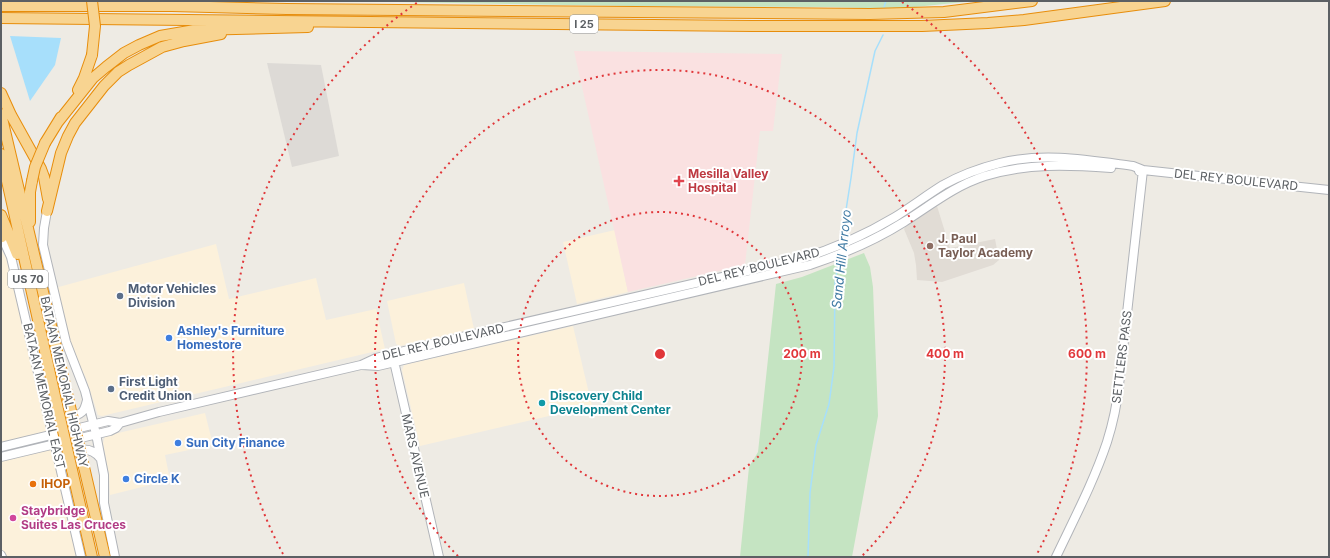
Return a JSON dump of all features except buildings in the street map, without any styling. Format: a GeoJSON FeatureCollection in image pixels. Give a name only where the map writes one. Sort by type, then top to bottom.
{"type":"FeatureCollection","features":[{"type":"Feature","properties":{"kind":"highway"},"geometry":{"type":"LineString","coordinates":[[1,5],[9,1]]}},
{"type":"Feature","properties":{"kind":"highway"},"geometry":{"type":"LineString","coordinates":[[29,234],[31,221],[30,192],[35,167],[45,143],[84,78],[92,55],[95,26],[92,1]]}},
{"type":"Feature","properties":{"kind":"highway"},"geometry":{"type":"LineString","coordinates":[[212,1],[287,9]]}},
{"type":"Feature","properties":{"kind":"highway","name":"I 25"},"geometry":{"type":"LineString","coordinates":[[1,5],[870,14],[944,12],[1032,1]]}},
{"type":"Feature","properties":{"kind":"highway","name":"I 25"},"geometry":{"type":"LineString","coordinates":[[1,18],[752,26],[922,26],[988,24],[1165,1]]}},
{"type":"Feature","properties":{"kind":"highway"},"geometry":{"type":"LineString","coordinates":[[58,122],[93,78],[124,53],[160,36],[195,30],[334,26],[379,22]]}},
{"type":"Feature","properties":{"kind":"highway"},"geometry":{"type":"LineString","coordinates":[[47,211],[61,153],[68,136],[84,111],[104,86],[118,72],[137,59],[162,47],[221,34],[261,29]]}},
{"type":"Feature","properties":{"kind":"highway"},"geometry":{"type":"LineString","coordinates":[[1,92],[11,115],[41,169],[48,198],[47,211]]}},
{"type":"Feature","properties":{"kind":"highway","name":"BATAAN MEMORIAL HIGHWAY"},"geometry":{"type":"LineString","coordinates":[[1,114],[105,557]]}},
{"type":"Feature","properties":{"kind":"highway","name":"BATAAN MEMORIAL HIGHWAY"},"geometry":{"type":"LineString","coordinates":[[1,154],[32,299],[92,557]]}},
{"type":"Feature","properties":{"kind":"highway"},"geometry":{"type":"LineString","coordinates":[[1,215],[15,246],[23,270],[28,293],[32,299]]}},
{"type":"Feature","properties":{"kind":"main road","name":"DEL REY BOULEVARD"},"geometry":{"type":"LineString","coordinates":[[1,446],[53,435],[94,424],[111,421],[120,423],[159,412],[361,365],[378,366],[393,358],[513,325],[775,265],[816,254],[848,242],[872,230],[901,214],[951,181],[975,170],[1000,163],[1025,158],[1060,157],[1133,166],[1143,170]]}},
{"type":"Feature","properties":{"kind":"main road","name":"DEL REY BOULEVARD"},"geometry":{"type":"LineString","coordinates":[[393,358],[552,326],[802,268],[858,247],[896,227],[954,190],[977,179],[998,172],[1044,166],[1143,170],[1329,190]]}},
{"type":"Feature","properties":{"kind":"main road","name":"SETTLERS PASS"},"geometry":{"type":"LineString","coordinates":[[1056,557],[1100,461],[1115,414],[1143,170]]}},
{"type":"Feature","properties":{"kind":"main road"},"geometry":{"type":"LineString","coordinates":[[47,211],[43,245],[66,342],[83,383],[94,424],[104,475],[104,503],[116,557]]}},
{"type":"Feature","properties":{"kind":"main road","name":"BATAAN MEMORIAL EAST"},"geometry":{"type":"LineString","coordinates":[[1,236],[11,257],[81,557]]}},
{"type":"Feature","properties":{"kind":"main road"},"geometry":{"type":"LineString","coordinates":[[552,326],[559,320],[582,314],[587,308],[592,312],[599,314],[602,309],[612,306],[617,301]]}},
{"type":"Feature","properties":{"kind":"main road"},"geometry":{"type":"LineString","coordinates":[[527,322],[529,331]]}},
{"type":"Feature","properties":{"kind":"main road"},"geometry":{"type":"LineString","coordinates":[[513,325],[515,334]]}},
{"type":"Feature","properties":{"kind":"main road","name":"MARS AVENUE"},"geometry":{"type":"LineString","coordinates":[[393,358],[439,557]]}},
{"type":"Feature","properties":{"kind":"main road"},"geometry":{"type":"LineString","coordinates":[[48,412],[58,420],[76,416],[84,410],[88,400]]}},
{"type":"Feature","properties":{"kind":"main road","name":"DEL REY BOULEVARD"},"geometry":{"type":"LineString","coordinates":[[1,457],[113,430],[120,423]]}},
{"type":"Feature","properties":{"kind":"main road"},"geometry":{"type":"LineString","coordinates":[[60,465],[64,458],[70,453],[84,449],[92,450],[100,458]]}},
{"type":"Feature","properties":{"kind":"shaded area","name":"Mesilla Valley Hospital"},"geometry":{"type":"Polygon","coordinates":[[[574,51],[782,54],[773,131],[760,131],[745,265],[628,292],[574,51]]]}},
{"type":"Feature","properties":{"kind":"shaded area"},"geometry":{"type":"Polygon","coordinates":[[[267,63],[321,65],[339,156],[292,167],[267,63]]]}},
{"type":"Feature","properties":{"kind":"shaded area","name":"J. Paul Taylor Academy"},"geometry":{"type":"Polygon","coordinates":[[[937,206],[950,248],[995,239],[999,260],[993,265],[942,282],[917,280],[914,253],[904,229],[906,226],[937,206]]]}},
{"type":"Feature","properties":{"kind":"shaded area"},"geometry":{"type":"Polygon","coordinates":[[[615,230],[628,292],[577,304],[563,242],[615,230]]]}},
{"type":"Feature","properties":{"kind":"shaded area"},"geometry":{"type":"Polygon","coordinates":[[[216,244],[229,299],[316,278],[326,320],[376,309],[385,349],[102,416],[98,415],[86,378],[70,346],[55,288],[216,244]]]}},
{"type":"Feature","properties":{"kind":"shaded area"},"geometry":{"type":"Polygon","coordinates":[[[1,249],[10,265],[77,557],[6,557],[1,548],[1,249]]]}},
{"type":"Feature","properties":{"kind":"shaded area"},"geometry":{"type":"Polygon","coordinates":[[[464,283],[474,329],[400,346],[396,344],[387,301],[464,283]]]}},
{"type":"Feature","properties":{"kind":"shaded area"},"geometry":{"type":"Polygon","coordinates":[[[573,326],[592,406],[420,446],[402,370],[404,365],[573,326]]]}},
{"type":"Feature","properties":{"kind":"shaded area"},"geometry":{"type":"Polygon","coordinates":[[[205,413],[213,445],[165,455],[170,480],[110,495],[109,475],[103,443],[105,436],[205,413]]]}},
{"type":"Feature","properties":{"kind":"green space"},"geometry":{"type":"Polygon","coordinates":[[[341,1],[975,1],[894,9],[341,1]]]}},
{"type":"Feature","properties":{"kind":"green space"},"geometry":{"type":"Polygon","coordinates":[[[864,253],[870,267],[873,287],[878,416],[852,557],[740,557],[749,467],[758,452],[776,284],[802,277],[864,253]]]}},
{"type":"Feature","properties":{"kind":"water"},"geometry":{"type":"Polygon","coordinates":[[[10,36],[61,38],[55,65],[30,101],[10,36]]]}},
{"type":"Feature","properties":{"kind":"waterway","name":"Sand Hill Arroyo"},"geometry":{"type":"LineString","coordinates":[[884,7],[886,1]]}},
{"type":"Feature","properties":{"kind":"waterway","name":"Sand Hill Arroyo"},"geometry":{"type":"LineString","coordinates":[[841,242],[857,133],[875,51],[883,35]]}},
{"type":"Feature","properties":{"kind":"waterway","name":"Sand Hill Arroyo"},"geometry":{"type":"LineString","coordinates":[[808,557],[810,493],[816,445],[829,404],[834,367],[835,283],[839,257]]}},
{"type":"Feature","properties":{"kind":"place","name":"Mesilla Valley Hospital"},"geometry":{"type":"Point","coordinates":[679,181]}},
{"type":"Feature","properties":{"kind":"place","name":"J. Paul Taylor Academy"},"geometry":{"type":"Point","coordinates":[930,246]}},
{"type":"Feature","properties":{"kind":"place","name":"Motor Vehicles Division"},"geometry":{"type":"Point","coordinates":[120,296]}},
{"type":"Feature","properties":{"kind":"place","name":"Ashley's Furniture Homestore"},"geometry":{"type":"Point","coordinates":[169,338]}},
{"type":"Feature","properties":{"kind":"place","name":"First Light Credit Union"},"geometry":{"type":"Point","coordinates":[111,389]}},
{"type":"Feature","properties":{"kind":"place","name":"Discovery Child Development Center"},"geometry":{"type":"Point","coordinates":[542,403]}},
{"type":"Feature","properties":{"kind":"place","name":"Sun City Finance"},"geometry":{"type":"Point","coordinates":[178,443]}},
{"type":"Feature","properties":{"kind":"place","name":"Circle K"},"geometry":{"type":"Point","coordinates":[126,479]}},
{"type":"Feature","properties":{"kind":"place","name":"IHOP"},"geometry":{"type":"Point","coordinates":[33,484]}},
{"type":"Feature","properties":{"kind":"place","name":"Staybridge Suites Las Cruces"},"geometry":{"type":"Point","coordinates":[13,518]}}]}
